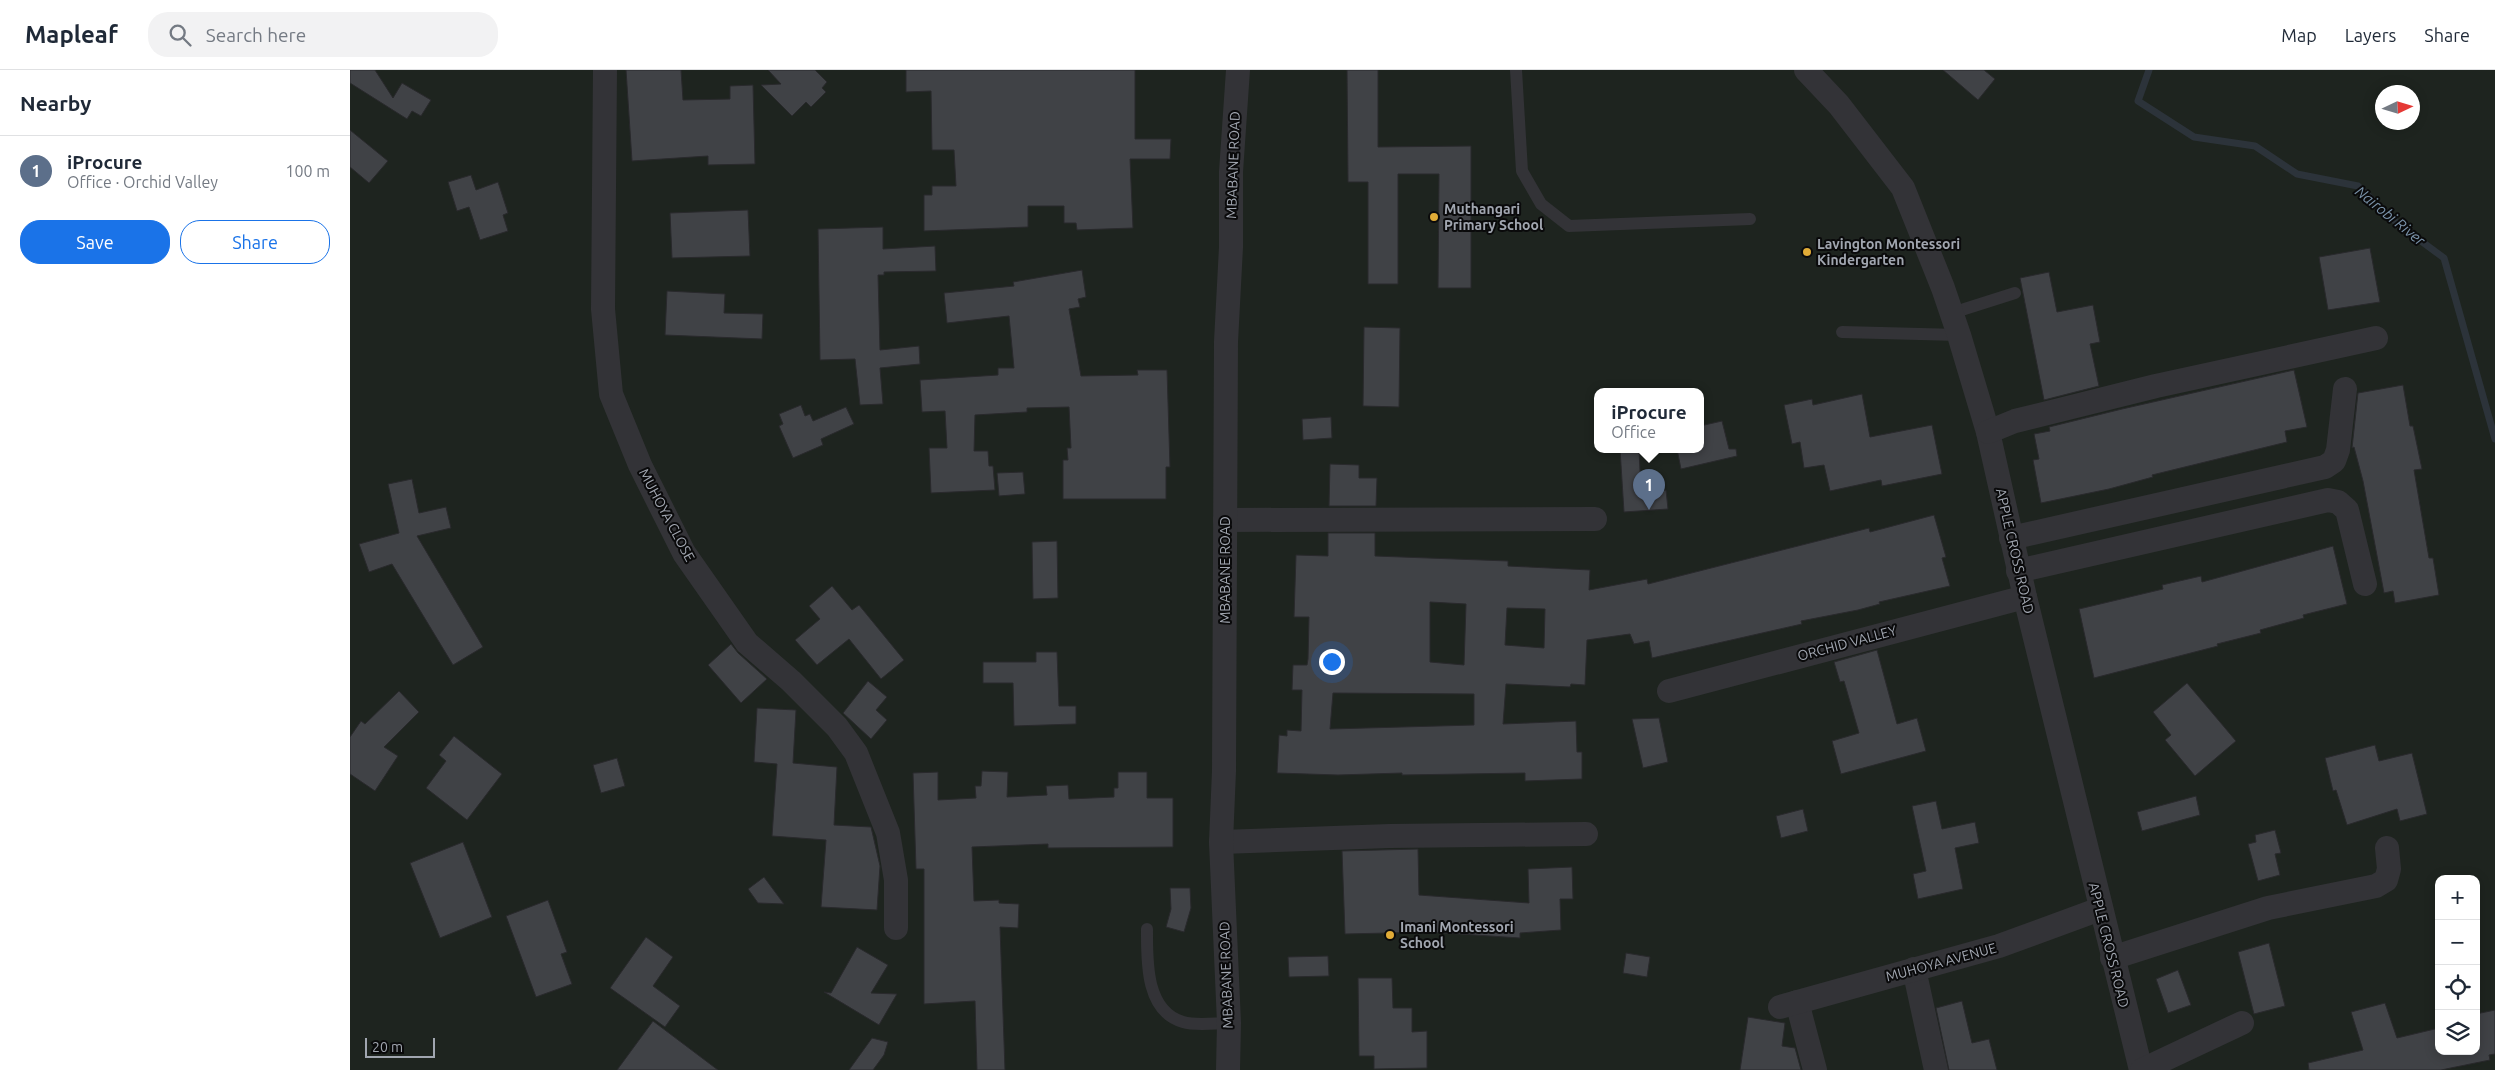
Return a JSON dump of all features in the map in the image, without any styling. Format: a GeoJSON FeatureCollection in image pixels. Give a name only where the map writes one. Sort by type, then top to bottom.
{"type":"FeatureCollection","features":[{"type":"Feature","properties":{"kind":"street","name":"MUHOYA CLOSE"},"geometry":{"type":"LineString","coordinates":[[605,70],[603,308],[611,394],[640,464],[684,553],[747,643],[791,680],[837,727],[856,753],[888,833],[896,880],[896,928]]}},
{"type":"Feature","properties":{"kind":"street","name":"MBABANE ROAD"},"geometry":{"type":"LineString","coordinates":[[1228,1070],[1229,1023],[1221,842],[1224,761],[1226,342],[1231,246],[1231,172],[1238,70]]}},
{"type":"Feature","properties":{"kind":"street","name":"APPLE CROSS ROAD"},"geometry":{"type":"LineString","coordinates":[[1806,70],[1839,105],[1902,188],[1956,324],[1988,432],[2024,597],[2141,1070]]}},
{"type":"Feature","properties":{"kind":"street"},"geometry":{"type":"LineString","coordinates":[[1988,432],[2015,421],[2156,386],[2376,338]]}},
{"type":"Feature","properties":{"kind":"street"},"geometry":{"type":"LineString","coordinates":[[2012,538],[2325,467],[2334,461],[2338,450],[2345,389]]}},
{"type":"Feature","properties":{"kind":"street"},"geometry":{"type":"LineString","coordinates":[[2018,571],[2328,500],[2338,502],[2347,510],[2365,584]]}},
{"type":"Feature","properties":{"kind":"street"},"geometry":{"type":"LineString","coordinates":[[1225,520],[1595,519]]}},
{"type":"Feature","properties":{"kind":"street","name":"ORCHID VALLEY"},"geometry":{"type":"LineString","coordinates":[[1669,691],[2024,597]]}},
{"type":"Feature","properties":{"kind":"street"},"geometry":{"type":"LineString","coordinates":[[1221,842],[1390,836],[1586,834]]}},
{"type":"Feature","properties":{"kind":"street"},"geometry":{"type":"LineString","coordinates":[[2112,958],[2268,908],[2376,886],[2386,880],[2390,869],[2387,848]]}},
{"type":"Feature","properties":{"kind":"street","name":"MUHOYA AVENUE"},"geometry":{"type":"LineString","coordinates":[[1815,1070],[1789,1005],[1999,946],[2100,909]]}},
{"type":"Feature","properties":{"kind":"street"},"geometry":{"type":"LineString","coordinates":[[1914,969],[1936,1070]]}},
{"type":"Feature","properties":{"kind":"street"},"geometry":{"type":"LineString","coordinates":[[2141,1070],[2242,1023]]}},
{"type":"Feature","properties":{"kind":"lane"},"geometry":{"type":"LineString","coordinates":[[1516,70],[1522,172],[1541,204],[1569,226],[1750,219]]}},
{"type":"Feature","properties":{"kind":"lane"},"geometry":{"type":"LineString","coordinates":[[1842,332],[1956,324],[2015,293]]}},
{"type":"Feature","properties":{"kind":"lane"},"geometry":{"type":"LineString","coordinates":[[1147,929],[1147,966],[1150,982],[1156,997],[1166,1013],[1184,1023],[1229,1023]]}},
{"type":"Feature","properties":{"kind":"shaded area"},"geometry":{"type":"Polygon","coordinates":[[[350,70],[2495,70],[2495,1070],[350,1070],[350,70]]]}},
{"type":"Feature","properties":{"kind":"building"},"geometry":{"type":"Polygon","coordinates":[[[350,70],[375,70],[393,98],[402,83],[431,100],[421,116],[412,111],[407,119],[350,83],[350,70]]]}},
{"type":"Feature","properties":{"kind":"building"},"geometry":{"type":"Polygon","coordinates":[[[626,70],[681,70],[683,100],[730,99],[730,86],[753,85],[755,164],[708,165],[708,156],[632,161],[626,70]]]}},
{"type":"Feature","properties":{"kind":"building"},"geometry":{"type":"Polygon","coordinates":[[[768,70],[815,70],[827,82],[822,88],[826,92],[811,107],[806,102],[792,116],[761,85],[781,84],[768,70]]]}},
{"type":"Feature","properties":{"kind":"building"},"geometry":{"type":"Polygon","coordinates":[[[906,70],[1135,70],[1135,139],[1171,139],[1170,159],[1130,159],[1133,228],[1077,230],[1076,223],[1064,223],[1064,206],[1028,206],[1028,227],[924,231],[924,195],[932,195],[932,186],[956,186],[954,150],[932,150],[931,91],[906,92],[906,70]]]}},
{"type":"Feature","properties":{"kind":"building"},"geometry":{"type":"Polygon","coordinates":[[[1347,70],[1378,70],[1378,147],[1471,146],[1471,288],[1438,288],[1439,174],[1398,174],[1398,284],[1368,284],[1368,182],[1348,182],[1347,70]]]}},
{"type":"Feature","properties":{"kind":"building"},"geometry":{"type":"Polygon","coordinates":[[[1943,70],[1984,70],[1995,79],[1978,100],[1943,70]]]}},
{"type":"Feature","properties":{"kind":"building"},"geometry":{"type":"Polygon","coordinates":[[[350,130],[388,161],[369,183],[350,167],[350,130]]]}},
{"type":"Feature","properties":{"kind":"building"},"geometry":{"type":"Polygon","coordinates":[[[471,175],[476,190],[498,182],[508,213],[503,215],[508,231],[480,240],[469,207],[457,211],[448,182],[471,175]]]}},
{"type":"Feature","properties":{"kind":"building"},"geometry":{"type":"Polygon","coordinates":[[[748,210],[750,256],[672,258],[670,213],[748,210]]]}},
{"type":"Feature","properties":{"kind":"building"},"geometry":{"type":"Polygon","coordinates":[[[883,227],[883,249],[935,246],[936,271],[884,272],[884,275],[878,275],[880,350],[919,346],[920,364],[880,368],[883,404],[860,405],[855,359],[820,360],[818,229],[883,227]]]}},
{"type":"Feature","properties":{"kind":"building"},"geometry":{"type":"Polygon","coordinates":[[[2370,248],[2380,302],[2328,310],[2319,257],[2370,248]]]}},
{"type":"Feature","properties":{"kind":"building"},"geometry":{"type":"Polygon","coordinates":[[[1082,270],[1086,297],[1078,299],[1080,307],[1069,309],[1081,376],[1138,375],[1137,370],[1167,370],[1170,467],[1166,467],[1166,499],[1063,499],[1063,460],[1068,460],[1067,448],[1071,448],[1069,407],[1027,408],[1027,412],[975,415],[974,451],[988,451],[989,466],[993,466],[995,490],[931,493],[929,448],[947,448],[945,411],[922,412],[920,380],[998,375],[998,368],[1014,368],[1009,316],[947,323],[944,293],[1014,286],[1013,282],[1082,270]]]}},
{"type":"Feature","properties":{"kind":"building"},"geometry":{"type":"Polygon","coordinates":[[[2049,272],[2057,312],[2093,305],[2100,342],[2090,344],[2099,386],[2044,400],[2020,278],[2049,272]]]}},
{"type":"Feature","properties":{"kind":"building"},"geometry":{"type":"Polygon","coordinates":[[[667,291],[725,294],[724,313],[763,314],[762,339],[665,335],[667,291]]]}},
{"type":"Feature","properties":{"kind":"building"},"geometry":{"type":"Polygon","coordinates":[[[1364,327],[1400,328],[1399,407],[1363,406],[1364,327]]]}},
{"type":"Feature","properties":{"kind":"building"},"geometry":{"type":"Polygon","coordinates":[[[2294,370],[2307,427],[2285,431],[2287,442],[2152,475],[2153,477],[2109,489],[2041,503],[2033,460],[2039,459],[2034,434],[2050,431],[2049,427],[2122,409],[2294,370]]]}},
{"type":"Feature","properties":{"kind":"building"},"geometry":{"type":"Polygon","coordinates":[[[2403,385],[2410,426],[2413,426],[2422,469],[2414,470],[2429,558],[2433,558],[2439,595],[2395,603],[2393,591],[2384,593],[2363,481],[2354,447],[2352,448],[2358,393],[2403,385]]]}},
{"type":"Feature","properties":{"kind":"building"},"geometry":{"type":"Polygon","coordinates":[[[1862,394],[1870,437],[1932,425],[1942,474],[1882,486],[1881,480],[1830,491],[1824,465],[1804,468],[1800,442],[1792,444],[1784,405],[1812,399],[1813,405],[1862,394]]]}},
{"type":"Feature","properties":{"kind":"building"},"geometry":{"type":"Polygon","coordinates":[[[801,405],[805,416],[810,414],[813,421],[846,407],[854,424],[821,439],[823,445],[793,458],[779,426],[783,424],[779,414],[801,405]]]}},
{"type":"Feature","properties":{"kind":"building"},"geometry":{"type":"Polygon","coordinates":[[[1331,417],[1332,438],[1303,440],[1302,419],[1331,417]]]}},
{"type":"Feature","properties":{"kind":"building"},"geometry":{"type":"Polygon","coordinates":[[[1722,421],[1729,449],[1736,449],[1737,456],[1681,469],[1678,453],[1704,453],[1704,425],[1722,421]]]}},
{"type":"Feature","properties":{"kind":"building"},"geometry":{"type":"Polygon","coordinates":[[[1620,453],[1639,453],[1641,492],[1666,490],[1668,509],[1624,512],[1620,453]]]}},
{"type":"Feature","properties":{"kind":"building"},"geometry":{"type":"Polygon","coordinates":[[[1330,464],[1359,465],[1359,478],[1377,478],[1376,506],[1329,506],[1330,464]]]}},
{"type":"Feature","properties":{"kind":"building"},"geometry":{"type":"Polygon","coordinates":[[[1023,472],[1025,494],[999,496],[997,473],[1023,472]]]}},
{"type":"Feature","properties":{"kind":"building"},"geometry":{"type":"Polygon","coordinates":[[[412,479],[419,513],[446,507],[451,528],[417,536],[483,647],[453,665],[392,564],[369,572],[359,544],[399,533],[388,484],[412,479]]]}},
{"type":"Feature","properties":{"kind":"building"},"geometry":{"type":"Polygon","coordinates":[[[1934,515],[1946,557],[1942,558],[1950,586],[1879,602],[1880,604],[1858,610],[1801,621],[1802,624],[1652,658],[1649,641],[1634,644],[1630,634],[1587,640],[1585,685],[1571,684],[1570,687],[1506,684],[1503,724],[1576,721],[1577,752],[1582,752],[1582,779],[1525,781],[1525,773],[1338,775],[1277,773],[1279,735],[1287,736],[1287,730],[1301,731],[1302,690],[1292,690],[1293,665],[1307,665],[1308,659],[1309,617],[1294,617],[1296,555],[1328,556],[1328,533],[1375,533],[1375,556],[1508,561],[1508,566],[1590,570],[1589,590],[1647,579],[1648,584],[1869,528],[1870,532],[1934,515]],[[1430,602],[1430,662],[1464,665],[1466,604],[1430,602]],[[1507,608],[1505,645],[1544,648],[1545,609],[1507,608]],[[1333,693],[1330,729],[1474,725],[1474,694],[1333,693]]]}},
{"type":"Feature","properties":{"kind":"building"},"geometry":{"type":"Polygon","coordinates":[[[1057,541],[1058,598],[1033,599],[1032,542],[1057,541]]]}},
{"type":"Feature","properties":{"kind":"building"},"geometry":{"type":"Polygon","coordinates":[[[2333,546],[2347,604],[2303,615],[2304,618],[2260,630],[2261,633],[2217,644],[2218,646],[2094,678],[2079,609],[2163,589],[2162,585],[2201,576],[2202,582],[2333,546]]]}},
{"type":"Feature","properties":{"kind":"building"},"geometry":{"type":"Polygon","coordinates":[[[832,586],[852,610],[859,605],[904,660],[881,679],[849,639],[817,665],[795,640],[820,619],[809,606],[832,586]]]}},
{"type":"Feature","properties":{"kind":"building"},"geometry":{"type":"Polygon","coordinates":[[[731,644],[738,653],[767,679],[741,703],[708,665],[731,644]]]}},
{"type":"Feature","properties":{"kind":"building"},"geometry":{"type":"Polygon","coordinates":[[[1877,650],[1897,724],[1917,718],[1926,751],[1841,774],[1832,741],[1859,733],[1844,681],[1840,682],[1834,662],[1877,650]]]}},
{"type":"Feature","properties":{"kind":"building"},"geometry":{"type":"Polygon","coordinates":[[[1036,652],[1057,652],[1059,706],[1076,706],[1076,724],[1014,726],[1013,683],[983,683],[983,662],[1036,662],[1036,652]]]}},
{"type":"Feature","properties":{"kind":"building"},"geometry":{"type":"Polygon","coordinates":[[[868,681],[887,697],[876,710],[887,720],[871,739],[843,713],[868,681]]]}},
{"type":"Feature","properties":{"kind":"building"},"geometry":{"type":"Polygon","coordinates":[[[2187,683],[2236,741],[2195,776],[2165,740],[2171,735],[2153,712],[2187,683]]]}},
{"type":"Feature","properties":{"kind":"building"},"geometry":{"type":"Polygon","coordinates":[[[399,691],[419,712],[384,747],[398,756],[375,791],[350,774],[350,737],[361,721],[365,724],[399,691]]]}},
{"type":"Feature","properties":{"kind":"building"},"geometry":{"type":"Polygon","coordinates":[[[757,708],[796,710],[793,763],[837,767],[834,825],[871,827],[880,866],[877,910],[821,907],[826,840],[772,836],[777,764],[754,762],[757,708]]]}},
{"type":"Feature","properties":{"kind":"building"},"geometry":{"type":"Polygon","coordinates":[[[1659,718],[1668,762],[1643,768],[1632,719],[1659,718]]]}},
{"type":"Feature","properties":{"kind":"building"},"geometry":{"type":"Polygon","coordinates":[[[454,736],[502,774],[467,820],[426,788],[446,761],[439,755],[454,736]]]}},
{"type":"Feature","properties":{"kind":"building"},"geometry":{"type":"Polygon","coordinates":[[[2375,745],[2379,761],[2412,753],[2427,814],[2400,821],[2397,809],[2347,825],[2336,790],[2333,791],[2325,758],[2375,745]]]}},
{"type":"Feature","properties":{"kind":"building"},"geometry":{"type":"Polygon","coordinates":[[[617,758],[625,786],[601,793],[593,765],[617,758]]]}},
{"type":"Feature","properties":{"kind":"building"},"geometry":{"type":"Polygon","coordinates":[[[982,771],[1008,772],[1007,797],[1047,795],[1046,786],[1068,785],[1069,799],[1114,797],[1114,788],[1118,788],[1118,772],[1147,772],[1147,798],[1173,798],[1173,847],[1048,848],[1048,844],[972,847],[974,901],[999,900],[999,903],[1019,904],[1018,928],[1000,927],[1005,1070],[977,1070],[975,1001],[924,1004],[924,869],[916,869],[913,773],[938,772],[938,800],[976,798],[975,786],[981,786],[982,771]]]}},
{"type":"Feature","properties":{"kind":"building"},"geometry":{"type":"Polygon","coordinates":[[[2196,796],[2200,815],[2142,831],[2137,812],[2196,796]]]}},
{"type":"Feature","properties":{"kind":"building"},"geometry":{"type":"Polygon","coordinates":[[[1936,801],[1942,829],[1975,822],[1979,843],[1955,848],[1963,889],[1918,899],[1913,874],[1926,871],[1912,806],[1936,801]]]}},
{"type":"Feature","properties":{"kind":"building"},"geometry":{"type":"Polygon","coordinates":[[[1803,809],[1808,831],[1781,838],[1776,816],[1803,809]]]}},
{"type":"Feature","properties":{"kind":"building"},"geometry":{"type":"Polygon","coordinates":[[[2275,830],[2281,853],[2275,854],[2280,875],[2258,881],[2248,844],[2256,842],[2255,835],[2275,830]]]}},
{"type":"Feature","properties":{"kind":"building"},"geometry":{"type":"Polygon","coordinates":[[[463,842],[492,917],[440,938],[410,863],[463,842]]]}},
{"type":"Feature","properties":{"kind":"building"},"geometry":{"type":"Polygon","coordinates":[[[1418,849],[1419,895],[1529,903],[1528,869],[1572,867],[1573,899],[1560,899],[1561,930],[1520,933],[1520,938],[1430,932],[1345,934],[1342,851],[1418,849]]]}},
{"type":"Feature","properties":{"kind":"building"},"geometry":{"type":"Polygon","coordinates":[[[764,877],[784,904],[758,903],[748,889],[764,877]]]}},
{"type":"Feature","properties":{"kind":"building"},"geometry":{"type":"Polygon","coordinates":[[[1170,888],[1190,888],[1191,908],[1184,932],[1166,927],[1171,909],[1170,888]]]}},
{"type":"Feature","properties":{"kind":"building"},"geometry":{"type":"Polygon","coordinates":[[[548,900],[567,952],[561,954],[572,984],[536,997],[506,916],[548,900]]]}},
{"type":"Feature","properties":{"kind":"building"},"geometry":{"type":"Polygon","coordinates":[[[646,937],[673,957],[653,986],[680,1006],[665,1027],[610,988],[646,937]]]}},
{"type":"Feature","properties":{"kind":"building"},"geometry":{"type":"Polygon","coordinates":[[[2269,943],[2285,1006],[2254,1014],[2238,952],[2269,943]]]}},
{"type":"Feature","properties":{"kind":"building"},"geometry":{"type":"Polygon","coordinates":[[[857,947],[888,965],[871,993],[897,994],[879,1025],[824,992],[831,993],[857,947]]]}},
{"type":"Feature","properties":{"kind":"building"},"geometry":{"type":"Polygon","coordinates":[[[1626,953],[1650,957],[1647,977],[1623,973],[1626,953]]]}},
{"type":"Feature","properties":{"kind":"building"},"geometry":{"type":"Polygon","coordinates":[[[1328,956],[1329,976],[1289,977],[1288,957],[1328,956]]]}},
{"type":"Feature","properties":{"kind":"building"},"geometry":{"type":"Polygon","coordinates":[[[2178,970],[2191,1005],[2168,1013],[2156,979],[2178,970]]]}},
{"type":"Feature","properties":{"kind":"building"},"geometry":{"type":"Polygon","coordinates":[[[1358,978],[1392,978],[1393,1008],[1412,1008],[1412,1032],[1427,1031],[1427,1068],[1374,1069],[1374,1056],[1359,1056],[1358,978]]]}},
{"type":"Feature","properties":{"kind":"building"},"geometry":{"type":"Polygon","coordinates":[[[1962,1001],[1972,1043],[1989,1039],[1997,1070],[1949,1070],[1936,1008],[1962,1001]]]}},
{"type":"Feature","properties":{"kind":"building"},"geometry":{"type":"Polygon","coordinates":[[[2385,1003],[2397,1038],[2435,1029],[2435,1055],[2480,1055],[2480,1013],[2495,1010],[2495,1054],[2489,1055],[2490,1060],[2441,1070],[2309,1070],[2308,1063],[2363,1050],[2351,1012],[2385,1003]]]}},
{"type":"Feature","properties":{"kind":"building"},"geometry":{"type":"Polygon","coordinates":[[[1748,1017],[1785,1023],[1782,1046],[1795,1048],[1801,1070],[1740,1070],[1748,1017]]]}},
{"type":"Feature","properties":{"kind":"building"},"geometry":{"type":"Polygon","coordinates":[[[653,1021],[718,1070],[617,1070],[653,1021]]]}},
{"type":"Feature","properties":{"kind":"building"},"geometry":{"type":"Polygon","coordinates":[[[872,1038],[888,1042],[884,1055],[873,1070],[849,1070],[872,1038]]]}},
{"type":"Feature","properties":{"kind":"waterway","name":"Nairobi River"},"geometry":{"type":"LineString","coordinates":[[2149,70],[2138,101],[2194,137],[2255,146],[2297,174],[2358,186],[2398,224],[2444,258],[2495,439]]}},
{"type":"Feature","properties":{"kind":"place","name":"Muthangari Primary School"},"geometry":{"type":"Point","coordinates":[1434,217]}},
{"type":"Feature","properties":{"kind":"place","name":"Lavington Montessori Kindergarten"},"geometry":{"type":"Point","coordinates":[1807,252]}},
{"type":"Feature","properties":{"kind":"place","name":"iProcure"},"geometry":{"type":"Point","coordinates":[1649,510]}},
{"type":"Feature","properties":{"kind":"place","name":"Imani Montessori School"},"geometry":{"type":"Point","coordinates":[1390,935]}}]}
